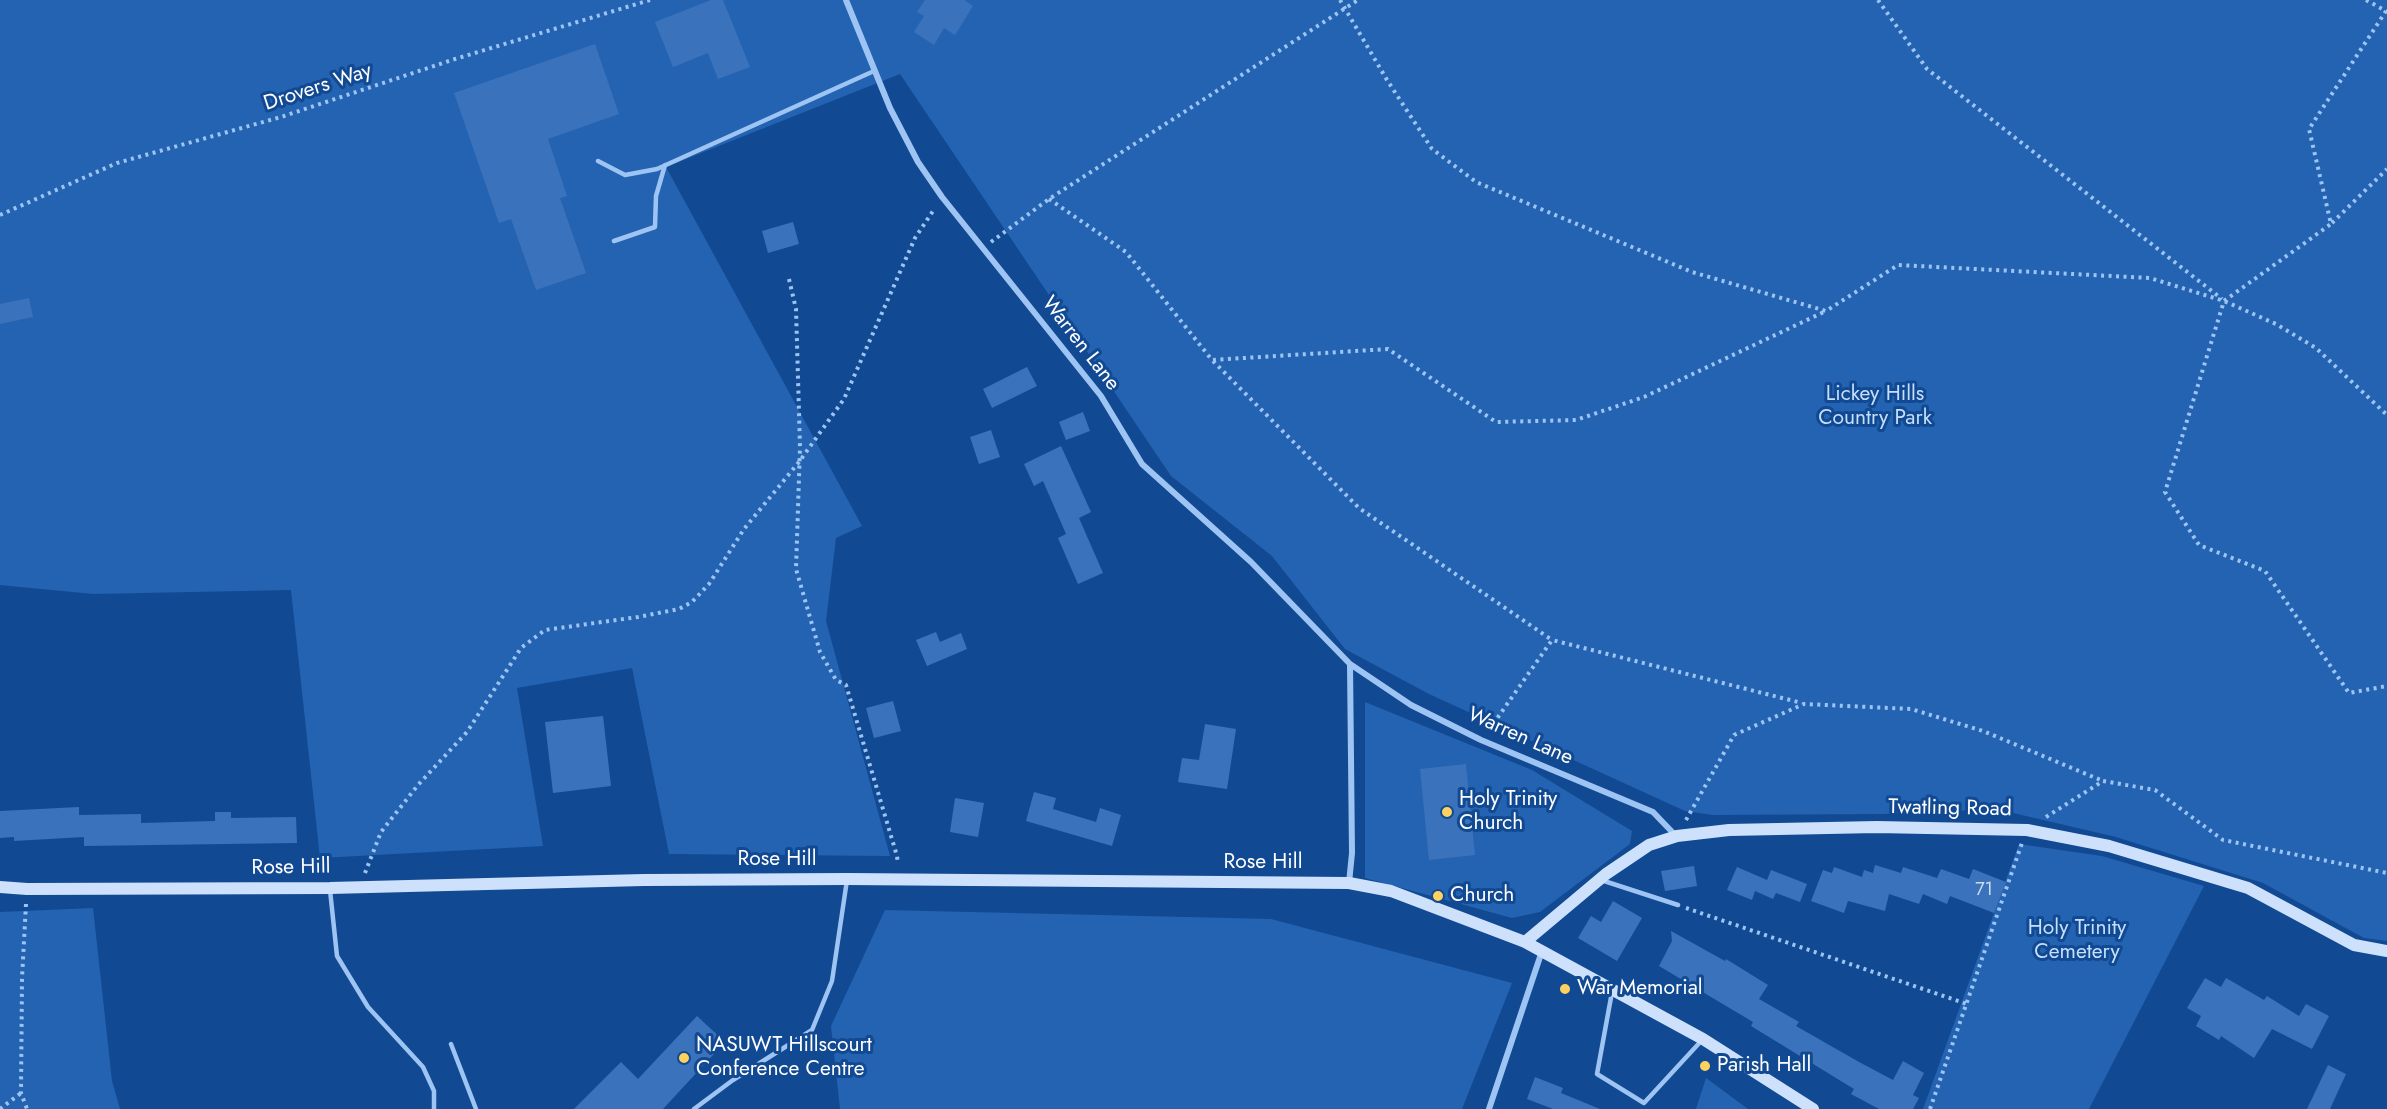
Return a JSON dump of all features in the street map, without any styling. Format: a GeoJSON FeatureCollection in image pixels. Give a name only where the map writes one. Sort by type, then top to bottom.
{"type":"FeatureCollection","features":[{"type":"Feature","properties":{"kind":"main road","name":"Twatling Road"},"geometry":{"type":"LineString","coordinates":[[1525,942],[1599,880],[1648,844],[1677,836],[1729,830],[2027,830],[2109,846],[2248,888],[2354,945],[2387,951]]}},
{"type":"Feature","properties":{"kind":"main road","name":"Rose Hill"},"geometry":{"type":"LineString","coordinates":[[0,887],[27,889],[330,888],[632,880],[847,879],[1349,884],[1391,891],[1525,942],[1703,1039],[1813,1109]]}},
{"type":"Feature","properties":{"kind":"street","name":"Warren Lane"},"geometry":{"type":"LineString","coordinates":[[846,0],[890,108],[918,162],[942,197],[1101,396],[1142,464],[1251,562],[1350,664],[1411,705],[1482,740],[1653,812],[1677,836]]}},
{"type":"Feature","properties":{"kind":"street"},"geometry":{"type":"LineString","coordinates":[[1349,884],[1352,854],[1350,664]]}},
{"type":"Feature","properties":{"kind":"street"},"geometry":{"type":"LineString","coordinates":[[1489,1109],[1542,951]]}},
{"type":"Feature","properties":{"kind":"lane"},"geometry":{"type":"LineString","coordinates":[[598,161],[625,175],[665,165],[874,71]]}},
{"type":"Feature","properties":{"kind":"lane"},"geometry":{"type":"LineString","coordinates":[[614,241],[656,228],[656,196],[665,165]]}},
{"type":"Feature","properties":{"kind":"lane"},"geometry":{"type":"LineString","coordinates":[[694,1109],[733,1080],[812,1030],[832,981],[847,879]]}},
{"type":"Feature","properties":{"kind":"lane"},"geometry":{"type":"LineString","coordinates":[[1599,880],[1678,905]]}},
{"type":"Feature","properties":{"kind":"lane"},"geometry":{"type":"LineString","coordinates":[[330,888],[337,956],[368,1007],[423,1066],[434,1091],[434,1109]]}},
{"type":"Feature","properties":{"kind":"lane"},"geometry":{"type":"LineString","coordinates":[[1612,991],[1597,1074],[1644,1102],[1703,1039]]}},
{"type":"Feature","properties":{"kind":"lane"},"geometry":{"type":"LineString","coordinates":[[451,1044],[476,1109]]}},
{"type":"Feature","properties":{"kind":"path","name":"Drovers Way"},"geometry":{"type":"LineString","coordinates":[[0,215],[117,164],[281,117],[455,59],[650,0]]}},
{"type":"Feature","properties":{"kind":"path"},"geometry":{"type":"LineString","coordinates":[[1340,0],[1387,80],[1432,149],[1476,182],[1692,272],[1826,311]]}},
{"type":"Feature","properties":{"kind":"path"},"geometry":{"type":"LineString","coordinates":[[983,248],[1049,199],[1358,0]]}},
{"type":"Feature","properties":{"kind":"path"},"geometry":{"type":"LineString","coordinates":[[1878,0],[1927,69],[2224,301]]}},
{"type":"Feature","properties":{"kind":"path"},"geometry":{"type":"LineString","coordinates":[[2331,224],[2309,129],[2386,11],[2366,0]]}},
{"type":"Feature","properties":{"kind":"path"},"geometry":{"type":"LineString","coordinates":[[2387,169],[2331,224],[2224,301],[2165,492],[2199,545],[2265,571],[2349,693],[2387,686]]}},
{"type":"Feature","properties":{"kind":"path"},"geometry":{"type":"LineString","coordinates":[[360,886],[381,832],[417,785],[466,732],[521,648],[545,630],[679,609],[692,602],[709,584],[744,529],[799,462],[844,399],[915,238],[942,197]]}},
{"type":"Feature","properties":{"kind":"path"},"geometry":{"type":"LineString","coordinates":[[1049,199],[1126,252],[1212,360],[1359,508],[1552,640],[1804,704],[1911,709],[1983,731],[2103,781],[2155,790],[2223,840],[2387,873]]}},
{"type":"Feature","properties":{"kind":"path"},"geometry":{"type":"LineString","coordinates":[[1212,360],[1388,349],[1496,422],[1576,420],[1644,397],[1826,311],[1898,265],[2151,278],[2224,301],[2276,324],[2316,348],[2387,415]]}},
{"type":"Feature","properties":{"kind":"path"},"geometry":{"type":"LineString","coordinates":[[789,279],[796,309],[799,462],[796,569],[820,652],[836,680],[846,685],[897,856],[898,880]]}},
{"type":"Feature","properties":{"kind":"path"},"geometry":{"type":"LineString","coordinates":[[1482,740],[1552,640]]}},
{"type":"Feature","properties":{"kind":"path"},"geometry":{"type":"LineString","coordinates":[[1677,836],[1734,735],[1804,704]]}},
{"type":"Feature","properties":{"kind":"path"},"geometry":{"type":"LineString","coordinates":[[1930,1109],[2027,830],[2103,781]]}},
{"type":"Feature","properties":{"kind":"path"},"geometry":{"type":"LineString","coordinates":[[27,889],[21,978],[21,1093],[27,1109]]}},
{"type":"Feature","properties":{"kind":"path"},"geometry":{"type":"LineString","coordinates":[[1678,905],[1967,1004]]}},
{"type":"Feature","properties":{"kind":"path"},"geometry":{"type":"LineString","coordinates":[[0,1109],[21,1093]]}},
{"type":"Feature","properties":{"kind":"green space","name":"Lickey Hills Country Park"},"geometry":{"type":"Polygon","coordinates":[[[0,0],[2387,0],[2387,941],[2364,938],[2263,883],[2116,837],[1996,809],[1883,814],[1713,815],[1685,811],[1429,694],[1345,649],[1272,556],[1171,476],[900,74],[666,167],[862,526],[836,538],[826,621],[890,856],[669,854],[632,668],[517,688],[543,846],[320,858],[291,590],[93,594],[0,585],[0,0]]]}},
{"type":"Feature","properties":{"kind":"green space"},"geometry":{"type":"Polygon","coordinates":[[[1365,702],[1532,770],[1632,831],[1630,844],[1540,912],[1512,918],[1365,878],[1365,702]]]}},
{"type":"Feature","properties":{"kind":"green space","name":"Holy Trinity Cemetery"},"geometry":{"type":"Polygon","coordinates":[[[2019,844],[2102,856],[2204,886],[2089,1109],[1923,1109],[2019,844]]]}},
{"type":"Feature","properties":{"kind":"green space"},"geometry":{"type":"Polygon","coordinates":[[[93,908],[112,1081],[120,1109],[0,1109],[0,912],[93,908]]]}},
{"type":"Feature","properties":{"kind":"green space"},"geometry":{"type":"Polygon","coordinates":[[[885,910],[1271,919],[1512,983],[1462,1109],[840,1109],[831,1026],[885,910]]]}},
{"type":"Feature","properties":{"kind":"green space"},"geometry":{"type":"Polygon","coordinates":[[[1706,1078],[1748,1109],[1696,1109],[1706,1078]]]}},
{"type":"Feature","properties":{"kind":"building"},"geometry":{"type":"Polygon","coordinates":[[[711,0],[723,0],[750,67],[718,79],[708,53],[673,67],[655,22],[711,0]]]}},
{"type":"Feature","properties":{"kind":"building"},"geometry":{"type":"Polygon","coordinates":[[[925,0],[964,0],[973,6],[955,35],[944,28],[934,45],[914,32],[924,16],[917,12],[925,0]]]}},
{"type":"Feature","properties":{"kind":"building"},"geometry":{"type":"Polygon","coordinates":[[[595,44],[619,114],[548,139],[567,196],[560,198],[586,273],[536,290],[511,219],[499,223],[454,93],[595,44]]]}},
{"type":"Feature","properties":{"kind":"building"},"geometry":{"type":"Polygon","coordinates":[[[793,222],[799,244],[768,253],[762,231],[793,222]]]}},
{"type":"Feature","properties":{"kind":"building"},"geometry":{"type":"Polygon","coordinates":[[[29,298],[33,317],[0,324],[0,304],[29,298]]]}},
{"type":"Feature","properties":{"kind":"building"},"geometry":{"type":"Polygon","coordinates":[[[1027,367],[1037,386],[992,408],[983,389],[1027,367]]]}},
{"type":"Feature","properties":{"kind":"building"},"geometry":{"type":"Polygon","coordinates":[[[1083,412],[1090,431],[1066,440],[1059,422],[1083,412]]]}},
{"type":"Feature","properties":{"kind":"building"},"geometry":{"type":"Polygon","coordinates":[[[991,430],[1000,457],[979,464],[970,437],[991,430]]]}},
{"type":"Feature","properties":{"kind":"building"},"geometry":{"type":"Polygon","coordinates":[[[1061,446],[1091,512],[1079,518],[1103,573],[1078,584],[1058,538],[1066,534],[1043,481],[1034,486],[1024,464],[1061,446]]]}},
{"type":"Feature","properties":{"kind":"building"},"geometry":{"type":"Polygon","coordinates":[[[936,632],[940,642],[961,633],[967,649],[927,666],[916,640],[936,632]]]}},
{"type":"Feature","properties":{"kind":"building"},"geometry":{"type":"Polygon","coordinates":[[[893,701],[901,731],[874,738],[866,708],[893,701]]]}},
{"type":"Feature","properties":{"kind":"building"},"geometry":{"type":"Polygon","coordinates":[[[603,716],[611,786],[553,793],[545,722],[603,716]]]}},
{"type":"Feature","properties":{"kind":"building"},"geometry":{"type":"Polygon","coordinates":[[[1205,724],[1236,729],[1227,789],[1178,782],[1182,758],[1199,760],[1205,724]]]}},
{"type":"Feature","properties":{"kind":"building","name":"Holy Trinity Church"},"geometry":{"type":"Polygon","coordinates":[[[1466,764],[1475,855],[1429,860],[1420,769],[1466,764]]]}},
{"type":"Feature","properties":{"kind":"building"},"geometry":{"type":"Polygon","coordinates":[[[1034,792],[1056,798],[1053,809],[1096,822],[1100,808],[1121,815],[1112,846],[1026,821],[1034,792]]]}},
{"type":"Feature","properties":{"kind":"building"},"geometry":{"type":"Polygon","coordinates":[[[955,798],[984,803],[978,837],[950,832],[955,798]]]}},
{"type":"Feature","properties":{"kind":"building"},"geometry":{"type":"Polygon","coordinates":[[[79,807],[79,815],[141,814],[141,823],[215,821],[215,812],[231,812],[231,818],[296,817],[297,843],[84,846],[84,837],[14,841],[14,837],[0,838],[0,811],[79,807]]]}},
{"type":"Feature","properties":{"kind":"building"},"geometry":{"type":"Polygon","coordinates":[[[1875,865],[1901,873],[1903,867],[1937,878],[1941,869],[1969,879],[1973,869],[2006,882],[1994,913],[1950,896],[1947,904],[1923,894],[1919,904],[1889,894],[1885,911],[1848,901],[1844,913],[1811,901],[1823,870],[1832,873],[1834,867],[1862,877],[1864,870],[1873,873],[1875,865]]]}},
{"type":"Feature","properties":{"kind":"building"},"geometry":{"type":"Polygon","coordinates":[[[1694,866],[1697,886],[1665,891],[1661,871],[1694,866]]]}},
{"type":"Feature","properties":{"kind":"building"},"geometry":{"type":"Polygon","coordinates":[[[1737,867],[1767,880],[1771,870],[1807,884],[1800,902],[1776,893],[1773,899],[1755,891],[1752,900],[1727,890],[1737,867]]]}},
{"type":"Feature","properties":{"kind":"building"},"geometry":{"type":"Polygon","coordinates":[[[1613,901],[1642,918],[1617,961],[1578,938],[1591,916],[1601,922],[1613,901]]]}},
{"type":"Feature","properties":{"kind":"building"},"geometry":{"type":"Polygon","coordinates":[[[1671,931],[1725,961],[1726,959],[1768,985],[1759,999],[1799,1022],[1796,1026],[1859,1062],[1893,1080],[1903,1061],[1924,1073],[1913,1095],[1919,1098],[1913,1109],[1879,1109],[1851,1094],[1854,1089],[1751,1026],[1753,1022],[1659,966],[1672,941],[1671,931]]]}},
{"type":"Feature","properties":{"kind":"building"},"geometry":{"type":"Polygon","coordinates":[[[2205,978],[2221,987],[2226,978],[2264,1000],[2267,996],[2299,1016],[2306,1004],[2329,1016],[2312,1049],[2272,1029],[2254,1058],[2221,1036],[2219,1040],[2196,1026],[2201,1016],[2187,1008],[2205,978]]]}},
{"type":"Feature","properties":{"kind":"building"},"geometry":{"type":"Polygon","coordinates":[[[697,1016],[725,1042],[663,1109],[574,1109],[621,1062],[638,1079],[697,1016]]]}},
{"type":"Feature","properties":{"kind":"building"},"geometry":{"type":"Polygon","coordinates":[[[2328,1065],[2346,1074],[2330,1109],[2307,1109],[2328,1065]]]}},
{"type":"Feature","properties":{"kind":"building"},"geometry":{"type":"Polygon","coordinates":[[[1535,1077],[1563,1088],[1561,1093],[1600,1109],[1553,1109],[1527,1099],[1535,1077]]]}},
{"type":"Feature","properties":{"kind":"place","name":"Holy Trinity Church"},"geometry":{"type":"Point","coordinates":[1447,812]}},
{"type":"Feature","properties":{"kind":"place","name":"Church"},"geometry":{"type":"Point","coordinates":[1438,896]}},
{"type":"Feature","properties":{"kind":"place","name":"War Memorial"},"geometry":{"type":"Point","coordinates":[1565,989]}},
{"type":"Feature","properties":{"kind":"place","name":"NASUWT Hillscourt Conference Centre"},"geometry":{"type":"Point","coordinates":[684,1058]}},
{"type":"Feature","properties":{"kind":"place","name":"Parish Hall"},"geometry":{"type":"Point","coordinates":[1705,1066]}}]}
